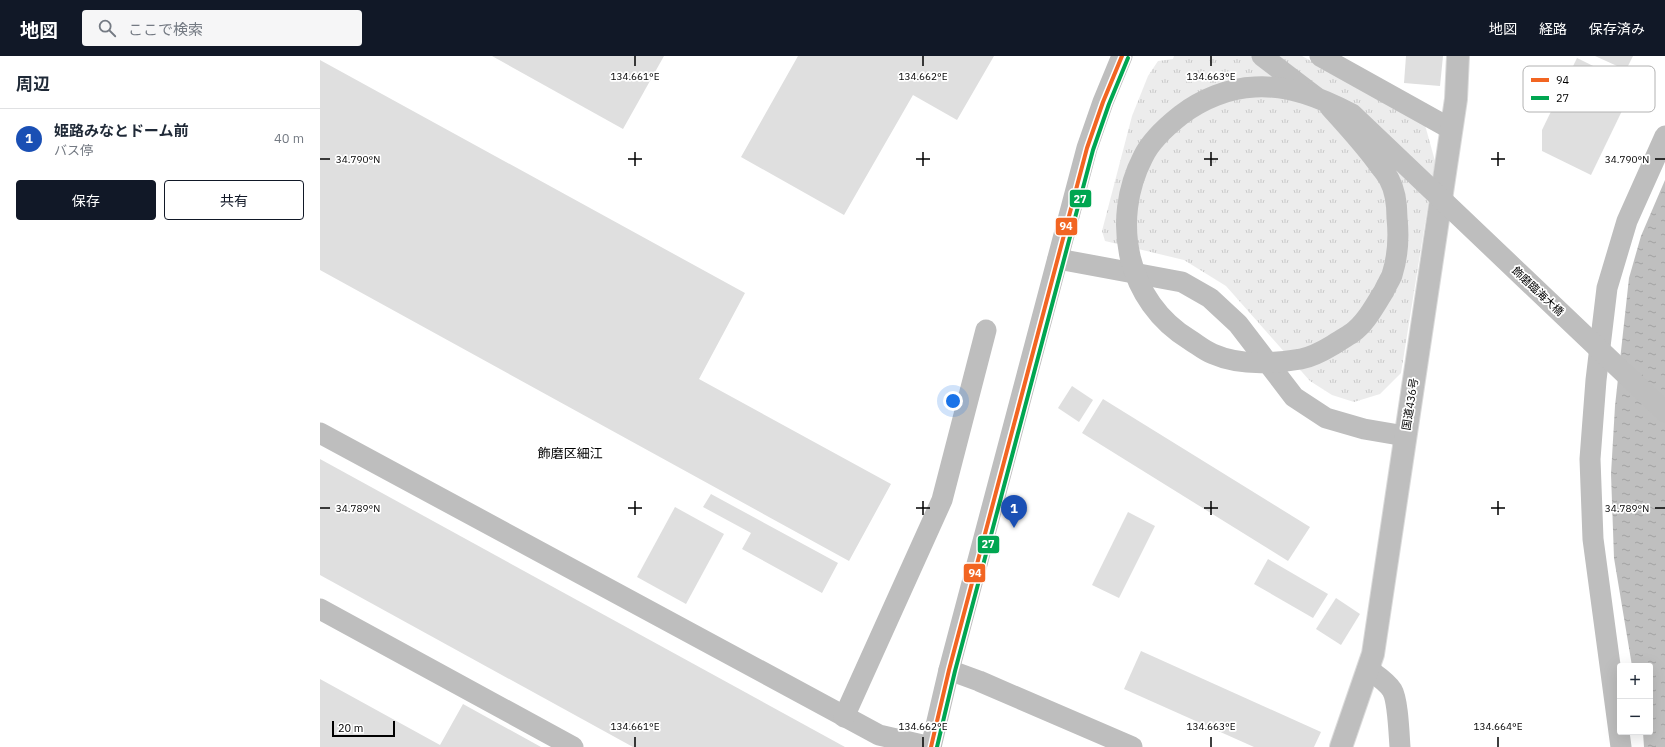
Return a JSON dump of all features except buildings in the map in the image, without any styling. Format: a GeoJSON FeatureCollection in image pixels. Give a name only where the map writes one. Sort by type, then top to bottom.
{"type":"FeatureCollection","features":[{"type":"Feature","properties":{"kind":"highway","name":"国道436号"},"geometry":{"type":"LineString","coordinates":[[1341,747],[1373,654],[1452,129],[1456,100],[1458,56]]}},
{"type":"Feature","properties":{"kind":"street"},"geometry":{"type":"LineString","coordinates":[[320,433],[844,717],[876,741],[931,747],[949,670],[1087,148],[1103,102],[1122,56]]}},
{"type":"Feature","properties":{"kind":"street","name":"飾磨臨海大橋"},"geometry":{"type":"LineString","coordinates":[[1262,56],[1330,107],[1361,140],[1390,180],[1396,206],[1399,240],[1392,276],[1372,310],[1354,332],[1307,358],[1282,362],[1248,363],[1214,354],[1180,334],[1156,311],[1140,288],[1129,256],[1127,242],[1127,214],[1130,186],[1143,155],[1164,128],[1194,105],[1222,93],[1254,87],[1282,88],[1307,94],[1328,102],[1352,114],[1410,171],[1665,412]]}},
{"type":"Feature","properties":{"kind":"street"},"geometry":{"type":"LineString","coordinates":[[1320,56],[1452,129]]}},
{"type":"Feature","properties":{"kind":"street"},"geometry":{"type":"LineString","coordinates":[[1621,747],[1593,539],[1590,459],[1596,380],[1607,288],[1627,221],[1665,136]]}},
{"type":"Feature","properties":{"kind":"street"},"geometry":{"type":"LineString","coordinates":[[1058,259],[1182,282],[1210,298],[1238,324],[1294,397],[1326,418],[1364,429],[1405,436]]}},
{"type":"Feature","properties":{"kind":"street"},"geometry":{"type":"LineString","coordinates":[[844,717],[942,500],[986,330]]}},
{"type":"Feature","properties":{"kind":"street"},"geometry":{"type":"LineString","coordinates":[[320,609],[573,747]]}},
{"type":"Feature","properties":{"kind":"street"},"geometry":{"type":"LineString","coordinates":[[1368,669],[1383,680],[1392,691],[1396,710],[1400,747]]}},
{"type":"Feature","properties":{"kind":"street"},"geometry":{"type":"LineString","coordinates":[[949,670],[979,681],[1132,747]]}},
{"type":"Feature","properties":{"kind":"green space"},"geometry":{"type":"Polygon","coordinates":[[[1174,56],[1302,56],[1425,125],[1435,161],[1401,373],[1380,394],[1354,402],[1332,395],[1310,381],[1226,286],[1184,260],[1105,241],[1102,231],[1132,116],[1148,76],[1158,61],[1173,59],[1174,56]]]}},
{"type":"Feature","properties":{"kind":"water"},"geometry":{"type":"Polygon","coordinates":[[[1665,180],[1665,747],[1644,747],[1643,735],[1653,735],[1653,663],[1632,663],[1614,558],[1611,474],[1615,406],[1629,278],[1641,236],[1665,180]]]}},
{"type":"Feature","properties":{"kind":"transit line","name":"94"},"geometry":{"type":"LineString","coordinates":[[931,747],[949,670],[1087,148],[1103,102],[1122,56]]}},
{"type":"Feature","properties":{"kind":"transit line","name":"27"},"geometry":{"type":"LineString","coordinates":[[937,747],[955,671],[1093,150],[1109,104],[1128,58]]}},
{"type":"Feature","properties":{"kind":"place","name":"姫路みなとドーム前"},"geometry":{"type":"Point","coordinates":[1014,528]}},
{"type":"Feature","properties":{"kind":"district","name":"飾磨区細江"},"geometry":{"type":"Point","coordinates":[570,453]}}]}
